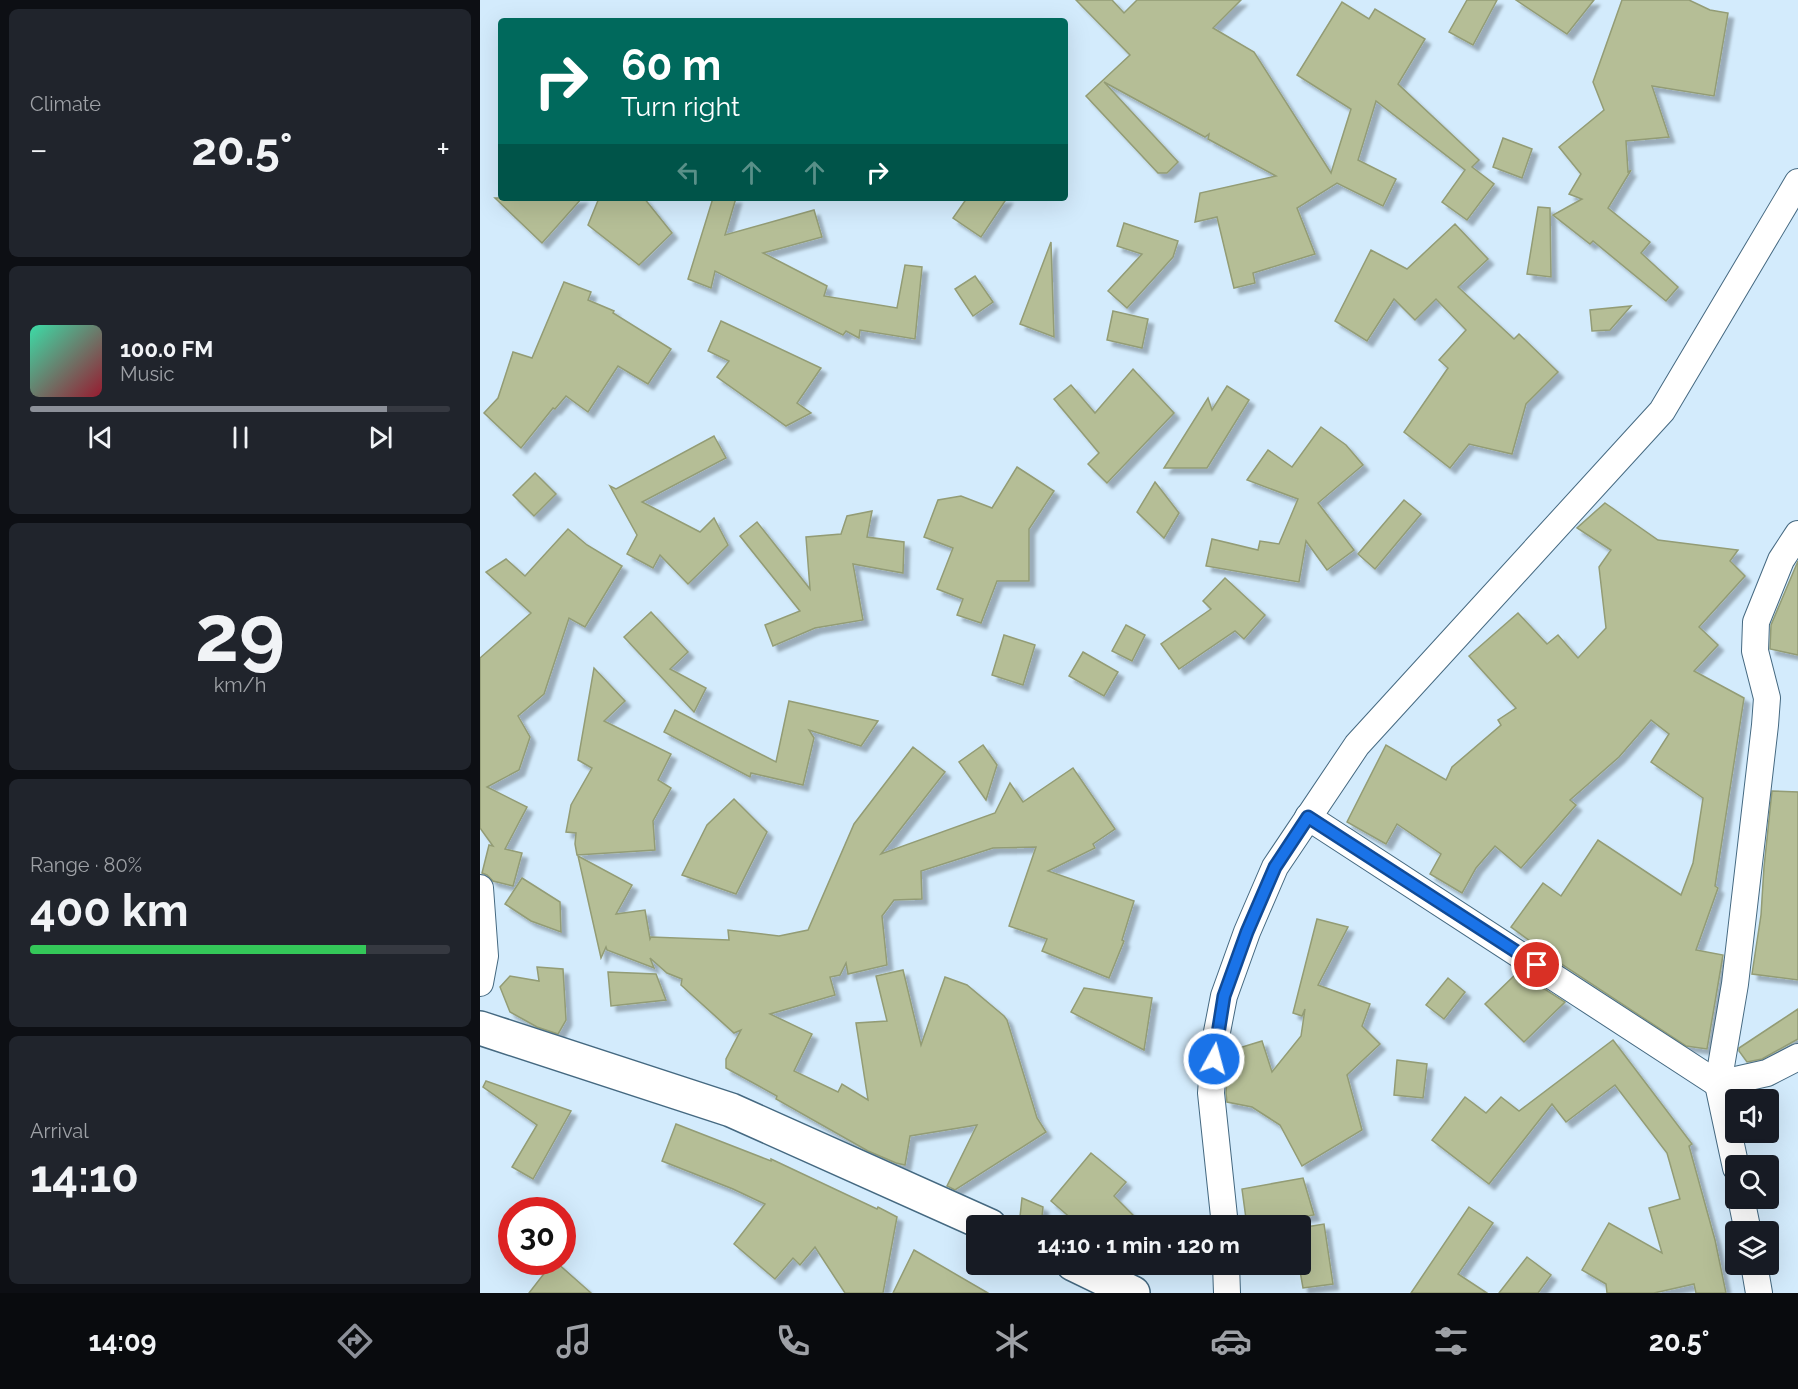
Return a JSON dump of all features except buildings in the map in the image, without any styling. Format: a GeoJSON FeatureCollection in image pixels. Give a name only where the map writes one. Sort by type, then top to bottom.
{"type":"FeatureCollection","features":[{"type":"Feature","properties":{"kind":"main road"},"geometry":{"type":"LineString","coordinates":[[480,1028],[731,1110],[966,1215]]}},
{"type":"Feature","properties":{"kind":"main road"},"geometry":{"type":"LineString","coordinates":[[1095,1275],[1133,1293]]}},
{"type":"Feature","properties":{"kind":"street"},"geometry":{"type":"LineString","coordinates":[[1224,1215],[1211,1094],[1215,1042],[1224,996],[1247,932],[1275,867],[1357,745],[1662,411],[1798,182]]}},
{"type":"Feature","properties":{"kind":"street"},"geometry":{"type":"LineString","coordinates":[[1733,1155],[1718,1084],[1735,984],[1765,725],[1767,698],[1755,651],[1756,621],[1782,561],[1798,534]]}},
{"type":"Feature","properties":{"kind":"street"},"geometry":{"type":"LineString","coordinates":[[1308,817],[1718,1084],[1767,1073],[1798,1057]]}},
{"type":"Feature","properties":{"kind":"street"},"geometry":{"type":"LineString","coordinates":[[480,888],[485,956],[480,983]]}},
{"type":"Feature","properties":{"kind":"street"},"geometry":{"type":"LineString","coordinates":[[1226,1275],[1227,1293]]}},
{"type":"Feature","properties":{"kind":"street"},"geometry":{"type":"LineString","coordinates":[[1756,1275],[1759,1293]]}},
{"type":"Feature","properties":{"kind":"route"},"geometry":{"type":"LineString","coordinates":[[1214,1059],[1224,996],[1247,932],[1275,867],[1308,817],[1537,965]]}}]}
